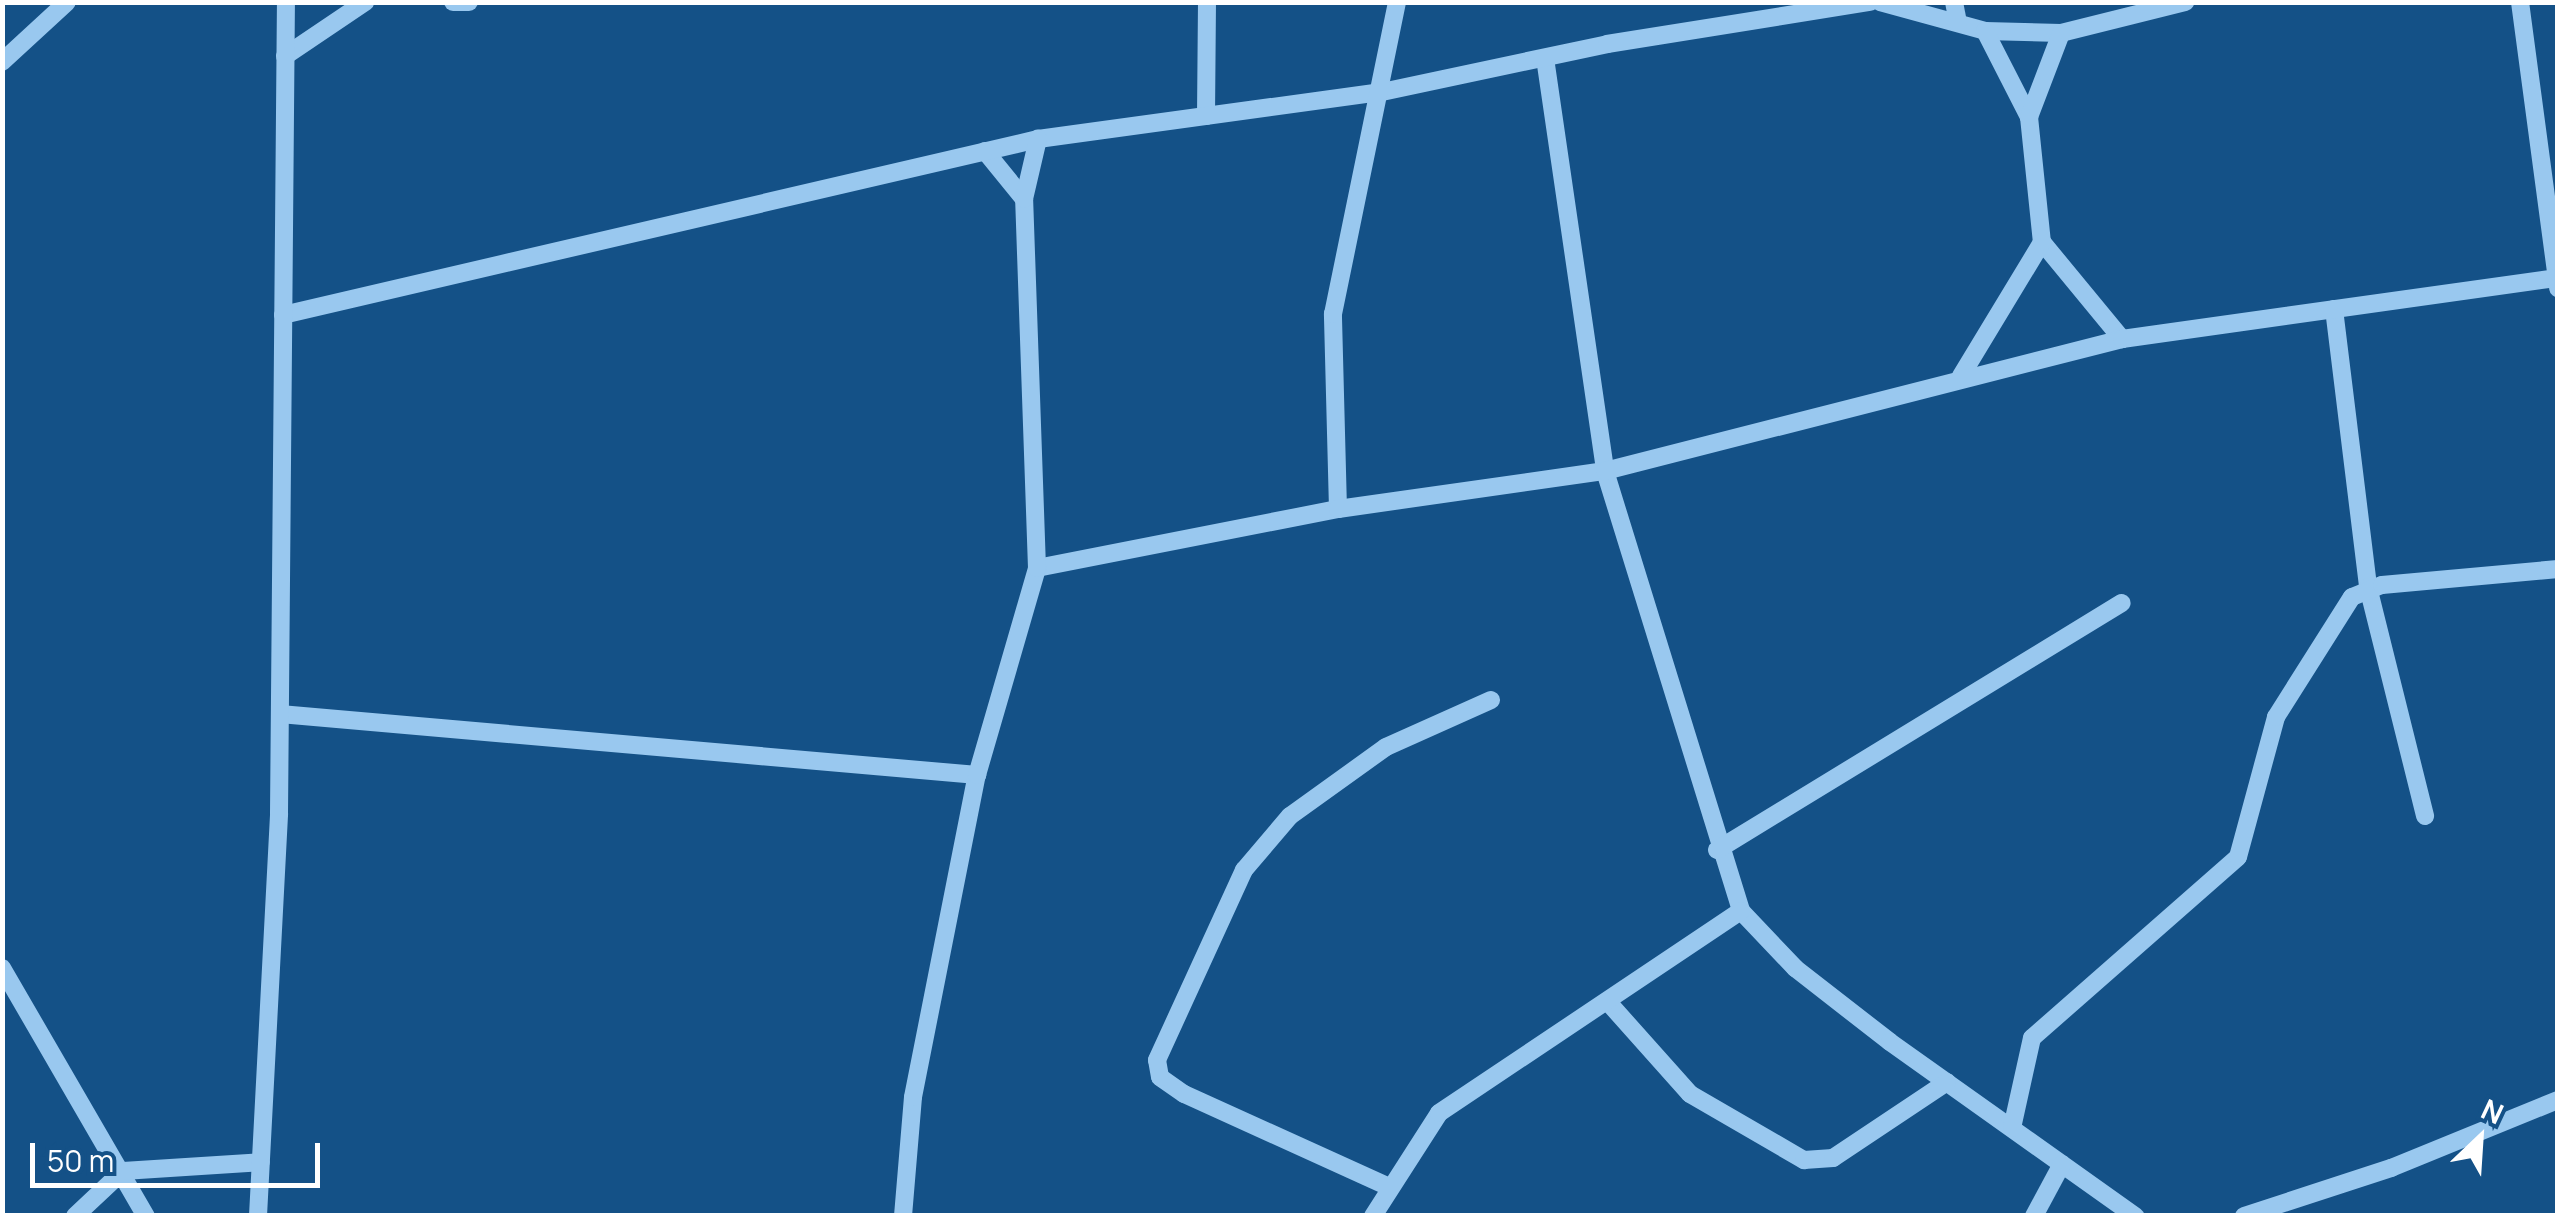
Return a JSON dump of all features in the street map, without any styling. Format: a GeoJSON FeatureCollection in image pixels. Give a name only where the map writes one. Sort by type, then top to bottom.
{"type":"FeatureCollection","features":[{"type":"Feature","properties":{"kind":"street"},"geometry":{"type":"LineString","coordinates":[[2,62],[68,2]]}},
{"type":"Feature","properties":{"kind":"street"},"geometry":{"type":"LineString","coordinates":[[258,1216],[280,714],[286,2]]}},
{"type":"Feature","properties":{"kind":"street"},"geometry":{"type":"LineString","coordinates":[[285,56],[365,2]]}},
{"type":"Feature","properties":{"kind":"street"},"geometry":{"type":"LineString","coordinates":[[454,2],[469,2]]}},
{"type":"Feature","properties":{"kind":"street"},"geometry":{"type":"LineString","coordinates":[[1206,116],[1207,2]]}},
{"type":"Feature","properties":{"kind":"street"},"geometry":{"type":"LineString","coordinates":[[1338,509],[1332,314],[1382,92],[1397,2]]}},
{"type":"Feature","properties":{"kind":"street"},"geometry":{"type":"LineString","coordinates":[[283,315],[1038,139],[1382,92],[1545,58],[1870,2]]}},
{"type":"Feature","properties":{"kind":"street"},"geometry":{"type":"LineString","coordinates":[[1880,2],[1985,31],[2061,33],[2173,4]]}},
{"type":"Feature","properties":{"kind":"street"},"geometry":{"type":"LineString","coordinates":[[1954,2],[1958,23]]}},
{"type":"Feature","properties":{"kind":"street"},"geometry":{"type":"LineString","coordinates":[[1038,568],[1338,509],[1606,471],[1961,376],[2122,340],[2557,283],[2520,2]]}},
{"type":"Feature","properties":{"kind":"street"},"geometry":{"type":"LineString","coordinates":[[1985,31],[2029,116],[2042,242],[2122,340]]}},
{"type":"Feature","properties":{"kind":"street"},"geometry":{"type":"LineString","coordinates":[[2029,116],[2061,33]]}},
{"type":"Feature","properties":{"kind":"street"},"geometry":{"type":"LineString","coordinates":[[1545,58],[1606,471],[1717,850],[1742,911],[1795,968],[2135,1216]]}},
{"type":"Feature","properties":{"kind":"street"},"geometry":{"type":"LineString","coordinates":[[903,1216],[913,1097],[976,775],[1038,568],[1024,199],[1038,139]]}},
{"type":"Feature","properties":{"kind":"street"},"geometry":{"type":"LineString","coordinates":[[984,151],[1024,199]]}},
{"type":"Feature","properties":{"kind":"street"},"geometry":{"type":"LineString","coordinates":[[1961,376],[2042,242]]}},
{"type":"Feature","properties":{"kind":"street"},"geometry":{"type":"LineString","coordinates":[[2334,310],[2368,587],[2424,816]]}},
{"type":"Feature","properties":{"kind":"street"},"geometry":{"type":"LineString","coordinates":[[2012,1128],[2032,1038],[2238,857],[2276,717],[2314,652],[2368,587],[2558,569]]}},
{"type":"Feature","properties":{"kind":"street"},"geometry":{"type":"LineString","coordinates":[[1717,850],[2122,603]]}},
{"type":"Feature","properties":{"kind":"street"},"geometry":{"type":"LineString","coordinates":[[1387,1186],[1184,1094],[1160,1078],[1158,1060],[1244,870],[1290,816],[1386,747],[1492,700]]}},
{"type":"Feature","properties":{"kind":"street"},"geometry":{"type":"LineString","coordinates":[[280,714],[976,775]]}},
{"type":"Feature","properties":{"kind":"street"},"geometry":{"type":"LineString","coordinates":[[1373,1216],[1387,1186],[1438,1114],[1742,911]]}},
{"type":"Feature","properties":{"kind":"street"},"geometry":{"type":"LineString","coordinates":[[2,968],[146,1216]]}},
{"type":"Feature","properties":{"kind":"street"},"geometry":{"type":"LineString","coordinates":[[1608,1002],[1690,1094],[1804,1160],[1834,1158],[1947,1082]]}},
{"type":"Feature","properties":{"kind":"street"},"geometry":{"type":"LineString","coordinates":[[2244,1216],[2391,1168],[2558,1100]]}},
{"type":"Feature","properties":{"kind":"street"},"geometry":{"type":"LineString","coordinates":[[75,1216],[123,1172],[261,1162]]}},
{"type":"Feature","properties":{"kind":"street"},"geometry":{"type":"LineString","coordinates":[[2034,1216],[2062,1164]]}}]}
